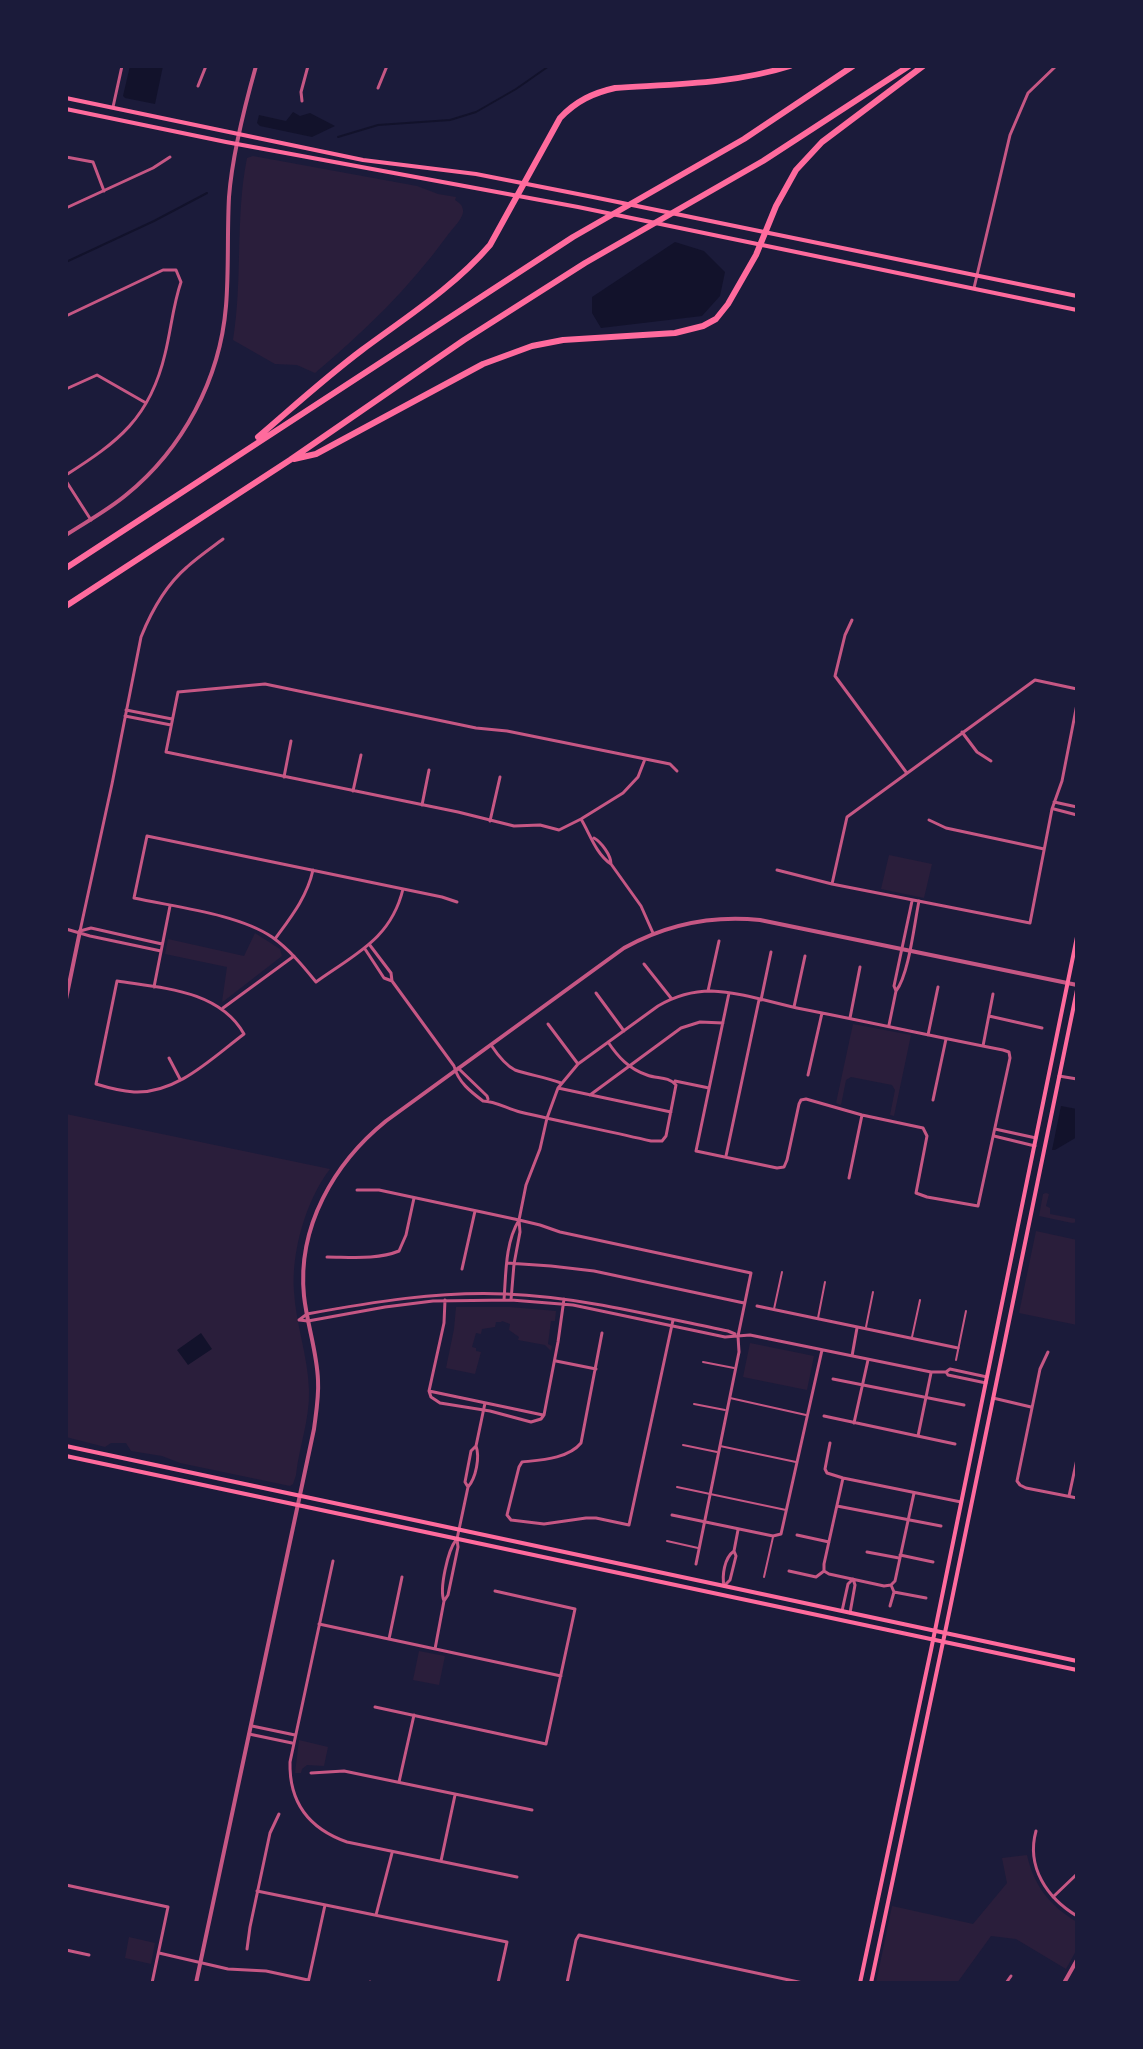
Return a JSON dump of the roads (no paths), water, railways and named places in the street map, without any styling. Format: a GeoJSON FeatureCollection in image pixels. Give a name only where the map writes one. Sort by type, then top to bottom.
{"type":"FeatureCollection","features":[{"type":"Feature","properties":{"kind":"highway"},"geometry":{"type":"LineString","coordinates":[[236,456],[360,352],[477,261],[490,245],[560,118],[582,99],[615,88],[727,81],[763,75],[790,66]]}},
{"type":"Feature","properties":{"kind":"highway"},"geometry":{"type":"LineString","coordinates":[[66,568],[573,237],[744,139],[853,66]]}},
{"type":"Feature","properties":{"kind":"highway"},"geometry":{"type":"LineString","coordinates":[[66,606],[290,460],[464,340],[585,263],[763,161],[909,66]]}},
{"type":"Feature","properties":{"kind":"highway"},"geometry":{"type":"LineString","coordinates":[[290,460],[316,454],[483,364],[532,346],[563,340],[675,333],[703,326],[716,319],[728,304],[761,245],[776,206],[796,170],[809,154],[923,66]]}},
{"type":"Feature","properties":{"kind":"main road"},"geometry":{"type":"LineString","coordinates":[[66,98],[380,163],[524,183],[1077,296]]}},
{"type":"Feature","properties":{"kind":"main road"},"geometry":{"type":"LineString","coordinates":[[66,109],[353,167],[518,195],[1077,310]]}},
{"type":"Feature","properties":{"kind":"main road"},"geometry":{"type":"LineString","coordinates":[[860,1983],[1077,937]]}},
{"type":"Feature","properties":{"kind":"main road"},"geometry":{"type":"LineString","coordinates":[[871,1983],[1077,988]]}},
{"type":"Feature","properties":{"kind":"main road"},"geometry":{"type":"LineString","coordinates":[[66,1446],[1077,1661]]}},
{"type":"Feature","properties":{"kind":"main road"},"geometry":{"type":"LineString","coordinates":[[66,1456],[1077,1670]]}},
{"type":"Feature","properties":{"kind":"street"},"geometry":{"type":"LineString","coordinates":[[113,107],[122,66]]}},
{"type":"Feature","properties":{"kind":"street"},"geometry":{"type":"LineString","coordinates":[[198,86],[206,66]]}},
{"type":"Feature","properties":{"kind":"street"},"geometry":{"type":"LineString","coordinates":[[66,535],[127,494],[163,458],[193,416],[214,367],[223,329],[227,288],[229,195],[256,66]]}},
{"type":"Feature","properties":{"kind":"street"},"geometry":{"type":"LineString","coordinates":[[302,101],[301,92],[308,66]]}},
{"type":"Feature","properties":{"kind":"street"},"geometry":{"type":"LineString","coordinates":[[378,88],[387,66]]}},
{"type":"Feature","properties":{"kind":"street"},"geometry":{"type":"LineString","coordinates":[[974,288],[1010,135],[1028,93],[1056,66]]}},
{"type":"Feature","properties":{"kind":"street"},"geometry":{"type":"LineString","coordinates":[[66,157],[93,162],[104,191]]}},
{"type":"Feature","properties":{"kind":"street"},"geometry":{"type":"LineString","coordinates":[[66,208],[170,157]]}},
{"type":"Feature","properties":{"kind":"street"},"geometry":{"type":"LineString","coordinates":[[66,316],[163,270],[176,270],[181,282],[155,388],[128,429],[116,441],[66,475]]}},
{"type":"Feature","properties":{"kind":"street"},"geometry":{"type":"LineString","coordinates":[[66,389],[97,375],[146,403]]}},
{"type":"Feature","properties":{"kind":"street"},"geometry":{"type":"LineString","coordinates":[[66,481],[91,520]]}},
{"type":"Feature","properties":{"kind":"street"},"geometry":{"type":"LineString","coordinates":[[66,999],[138,649],[146,623],[185,568],[223,539]]}},
{"type":"Feature","properties":{"kind":"street"},"geometry":{"type":"LineString","coordinates":[[852,620],[835,676],[906,772]]}},
{"type":"Feature","properties":{"kind":"street"},"geometry":{"type":"LineString","coordinates":[[832,884],[847,817],[1035,680],[1077,689]]}},
{"type":"Feature","properties":{"kind":"street"},"geometry":{"type":"LineString","coordinates":[[645,759],[634,784],[559,830],[540,825],[514,826],[166,752],[178,692],[265,684],[476,728],[507,731],[670,764],[677,771]]}},
{"type":"Feature","properties":{"kind":"street"},"geometry":{"type":"LineString","coordinates":[[777,870],[832,884],[1030,923],[1052,809],[1062,781],[1077,704]]}},
{"type":"Feature","properties":{"kind":"street"},"geometry":{"type":"LineString","coordinates":[[126,710],[172,719]]}},
{"type":"Feature","properties":{"kind":"street"},"geometry":{"type":"LineString","coordinates":[[125,716],[171,725]]}},
{"type":"Feature","properties":{"kind":"street"},"geometry":{"type":"LineString","coordinates":[[962,732],[977,752],[991,761]]}},
{"type":"Feature","properties":{"kind":"street"},"geometry":{"type":"LineString","coordinates":[[284,777],[291,741]]}},
{"type":"Feature","properties":{"kind":"street"},"geometry":{"type":"LineString","coordinates":[[353,791],[361,755]]}},
{"type":"Feature","properties":{"kind":"street"},"geometry":{"type":"LineString","coordinates":[[422,805],[429,770]]}},
{"type":"Feature","properties":{"kind":"street"},"geometry":{"type":"LineString","coordinates":[[490,821],[500,777]]}},
{"type":"Feature","properties":{"kind":"street"},"geometry":{"type":"LineString","coordinates":[[1054,802],[1077,807]]}},
{"type":"Feature","properties":{"kind":"street"},"geometry":{"type":"LineString","coordinates":[[1052,809],[1077,815]]}},
{"type":"Feature","properties":{"kind":"street"},"geometry":{"type":"LineString","coordinates":[[581,819],[606,861],[641,906],[653,933]]}},
{"type":"Feature","properties":{"kind":"street"},"geometry":{"type":"LineString","coordinates":[[929,820],[946,828],[1044,849]]}},
{"type":"Feature","properties":{"kind":"street"},"geometry":{"type":"LineString","coordinates":[[403,889],[398,907],[382,933],[316,982],[275,939],[249,924],[134,898],[147,836],[442,897],[457,902]]}},
{"type":"Feature","properties":{"kind":"street"},"geometry":{"type":"LineString","coordinates":[[275,939],[298,908],[313,870]]}},
{"type":"Feature","properties":{"kind":"street"},"geometry":{"type":"LineString","coordinates":[[889,1026],[912,900]]}},
{"type":"Feature","properties":{"kind":"street"},"geometry":{"type":"LineString","coordinates":[[896,991],[900,987],[919,901]]}},
{"type":"Feature","properties":{"kind":"street"},"geometry":{"type":"LineString","coordinates":[[154,987],[170,906]]}},
{"type":"Feature","properties":{"kind":"street"},"geometry":{"type":"LineString","coordinates":[[196,1983],[314,1429],[318,1398],[316,1360],[304,1278],[307,1246],[321,1202],[336,1173],[366,1137],[624,948],[653,933],[696,920],[734,917],[776,923],[1068,983],[1077,988]]}},
{"type":"Feature","properties":{"kind":"street"},"geometry":{"type":"LineString","coordinates":[[906,924],[914,926]]}},
{"type":"Feature","properties":{"kind":"street"},"geometry":{"type":"LineString","coordinates":[[80,931],[91,928],[162,944]]}},
{"type":"Feature","properties":{"kind":"street"},"geometry":{"type":"LineString","coordinates":[[66,929],[161,951]]}},
{"type":"Feature","properties":{"kind":"street"},"geometry":{"type":"LineString","coordinates":[[108,939],[110,933]]}},
{"type":"Feature","properties":{"kind":"street"},"geometry":{"type":"LineString","coordinates":[[708,991],[719,941]]}},
{"type":"Feature","properties":{"kind":"street"},"geometry":{"type":"LineString","coordinates":[[369,944],[471,1093],[483,1101],[488,1100],[514,1111],[662,1141],[666,1136],[676,1090],[676,1085],[670,1080]]}},
{"type":"Feature","properties":{"kind":"street"},"geometry":{"type":"LineString","coordinates":[[364,948],[384,978],[392,981]]}},
{"type":"Feature","properties":{"kind":"street"},"geometry":{"type":"LineString","coordinates":[[726,1158],[771,952]]}},
{"type":"Feature","properties":{"kind":"street"},"geometry":{"type":"LineString","coordinates":[[222,1009],[294,956]]}},
{"type":"Feature","properties":{"kind":"street"},"geometry":{"type":"LineString","coordinates":[[794,1007],[805,956]]}},
{"type":"Feature","properties":{"kind":"street"},"geometry":{"type":"LineString","coordinates":[[644,964],[671,998]]}},
{"type":"Feature","properties":{"kind":"street"},"geometry":{"type":"LineString","coordinates":[[850,1018],[860,967]]}},
{"type":"Feature","properties":{"kind":"street"},"geometry":{"type":"LineString","coordinates":[[117,981],[154,987],[204,999],[237,1021],[244,1034],[193,1073],[164,1088],[134,1092],[96,1084],[117,981]]}},
{"type":"Feature","properties":{"kind":"street"},"geometry":{"type":"LineString","coordinates":[[928,1035],[938,987]]}},
{"type":"Feature","properties":{"kind":"street"},"geometry":{"type":"LineString","coordinates":[[511,1300],[519,1220],[526,1185],[558,1088],[578,1064],[671,998],[683,994],[708,991],[729,993],[1009,1052],[978,1206],[916,1193],[927,1136],[923,1128],[806,1099],[799,1104],[784,1167],[696,1151],[729,993]]}},
{"type":"Feature","properties":{"kind":"street"},"geometry":{"type":"LineString","coordinates":[[596,993],[624,1031]]}},
{"type":"Feature","properties":{"kind":"street"},"geometry":{"type":"LineString","coordinates":[[983,1046],[993,994]]}},
{"type":"Feature","properties":{"kind":"street"},"geometry":{"type":"LineString","coordinates":[[808,1075],[822,1013]]}},
{"type":"Feature","properties":{"kind":"street"},"geometry":{"type":"LineString","coordinates":[[989,1016],[1042,1028]]}},
{"type":"Feature","properties":{"kind":"street"},"geometry":{"type":"LineString","coordinates":[[590,1095],[685,1026],[706,1021],[723,1023]]}},
{"type":"Feature","properties":{"kind":"street"},"geometry":{"type":"LineString","coordinates":[[548,1024],[578,1064]]}},
{"type":"Feature","properties":{"kind":"street"},"geometry":{"type":"LineString","coordinates":[[933,1100],[946,1039]]}},
{"type":"Feature","properties":{"kind":"street"},"geometry":{"type":"LineString","coordinates":[[608,1042],[628,1065],[647,1075],[709,1088]]}},
{"type":"Feature","properties":{"kind":"street"},"geometry":{"type":"LineString","coordinates":[[491,1045],[516,1070],[561,1083]]}},
{"type":"Feature","properties":{"kind":"street"},"geometry":{"type":"LineString","coordinates":[[169,1058],[181,1080]]}},
{"type":"Feature","properties":{"kind":"street"},"geometry":{"type":"LineString","coordinates":[[456,1069],[488,1100]]}},
{"type":"Feature","properties":{"kind":"street"},"geometry":{"type":"LineString","coordinates":[[1059,1076],[1077,1079]]}},
{"type":"Feature","properties":{"kind":"street"},"geometry":{"type":"LineString","coordinates":[[558,1088],[671,1112]]}},
{"type":"Feature","properties":{"kind":"street"},"geometry":{"type":"LineString","coordinates":[[849,1178],[862,1115]]}},
{"type":"Feature","properties":{"kind":"street"},"geometry":{"type":"LineString","coordinates":[[995,1129],[1036,1138]]}},
{"type":"Feature","properties":{"kind":"street"},"geometry":{"type":"LineString","coordinates":[[994,1136],[1035,1146]]}},
{"type":"Feature","properties":{"kind":"street"},"geometry":{"type":"LineString","coordinates":[[357,1190],[379,1190],[751,1273],[738,1336],[739,1352],[696,1564]]}},
{"type":"Feature","properties":{"kind":"street"},"geometry":{"type":"LineString","coordinates":[[327,1257],[360,1257],[399,1251],[414,1198]]}},
{"type":"Feature","properties":{"kind":"street"},"geometry":{"type":"LineString","coordinates":[[462,1269],[475,1211]]}},
{"type":"Feature","properties":{"kind":"street"},"geometry":{"type":"LineString","coordinates":[[504,1300],[512,1231],[519,1220]]}},
{"type":"Feature","properties":{"kind":"street"},"geometry":{"type":"LineString","coordinates":[[507,1263],[594,1271],[744,1303]]}},
{"type":"Feature","properties":{"kind":"street"},"geometry":{"type":"LineString","coordinates":[[307,1314],[444,1294],[512,1294],[673,1320],[728,1331],[738,1336]]}},
{"type":"Feature","properties":{"kind":"street"},"geometry":{"type":"LineString","coordinates":[[444,1294],[444,1323],[429,1391],[431,1397],[440,1403],[531,1422],[544,1415],[563,1301]]}},
{"type":"Feature","properties":{"kind":"street"},"geometry":{"type":"LineString","coordinates":[[308,1321],[404,1304],[563,1301],[725,1337],[750,1335],[931,1372],[950,1369],[986,1380]]}},
{"type":"Feature","properties":{"kind":"street"},"geometry":{"type":"LineString","coordinates":[[757,1306],[958,1348]]}},
{"type":"Feature","properties":{"kind":"street"},"geometry":{"type":"LineString","coordinates":[[602,1333],[581,1443],[578,1448],[548,1459],[522,1462],[507,1515],[511,1520],[544,1524],[596,1518],[629,1525],[673,1320]]}},
{"type":"Feature","properties":{"kind":"street"},"geometry":{"type":"LineString","coordinates":[[852,1356],[858,1327]]}},
{"type":"Feature","properties":{"kind":"street"},"geometry":{"type":"LineString","coordinates":[[672,1515],[773,1536],[781,1534],[822,1350]]}},
{"type":"Feature","properties":{"kind":"street"},"geometry":{"type":"LineString","coordinates":[[1048,1352],[1040,1369],[1017,1481],[1026,1488],[1077,1498]]}},
{"type":"Feature","properties":{"kind":"street"},"geometry":{"type":"LineString","coordinates":[[854,1423],[868,1359]]}},
{"type":"Feature","properties":{"kind":"street"},"geometry":{"type":"LineString","coordinates":[[555,1361],[596,1369]]}},
{"type":"Feature","properties":{"kind":"street"},"geometry":{"type":"LineString","coordinates":[[918,1436],[931,1372]]}},
{"type":"Feature","properties":{"kind":"street"},"geometry":{"type":"LineString","coordinates":[[946,1372],[948,1375],[986,1380]]}},
{"type":"Feature","properties":{"kind":"street"},"geometry":{"type":"LineString","coordinates":[[965,1378],[967,1373]]}},
{"type":"Feature","properties":{"kind":"street"},"geometry":{"type":"LineString","coordinates":[[833,1379],[964,1405]]}},
{"type":"Feature","properties":{"kind":"street"},"geometry":{"type":"LineString","coordinates":[[429,1391],[544,1415]]}},
{"type":"Feature","properties":{"kind":"street"},"geometry":{"type":"LineString","coordinates":[[993,1398],[1031,1407]]}},
{"type":"Feature","properties":{"kind":"street"},"geometry":{"type":"LineString","coordinates":[[435,1649],[458,1547],[471,1451],[476,1446],[485,1403]]}},
{"type":"Feature","properties":{"kind":"street"},"geometry":{"type":"LineString","coordinates":[[824,1416],[955,1444]]}},
{"type":"Feature","properties":{"kind":"street"},"geometry":{"type":"LineString","coordinates":[[830,1443],[827,1473],[961,1502]]}},
{"type":"Feature","properties":{"kind":"street"},"geometry":{"type":"LineString","coordinates":[[1069,1496],[1077,1459]]}},
{"type":"Feature","properties":{"kind":"street"},"geometry":{"type":"LineString","coordinates":[[824,1571],[843,1478]]}},
{"type":"Feature","properties":{"kind":"street"},"geometry":{"type":"LineString","coordinates":[[824,1571],[884,1586],[891,1585],[895,1581],[914,1493]]}},
{"type":"Feature","properties":{"kind":"street"},"geometry":{"type":"LineString","coordinates":[[837,1506],[941,1526]]}},
{"type":"Feature","properties":{"kind":"street"},"geometry":{"type":"LineString","coordinates":[[724,1586],[730,1580],[736,1556],[738,1529]]}},
{"type":"Feature","properties":{"kind":"street"},"geometry":{"type":"LineString","coordinates":[[797,1535],[829,1542]]}},
{"type":"Feature","properties":{"kind":"street"},"geometry":{"type":"LineString","coordinates":[[444,1601],[441,1595],[451,1546],[457,1539]]}},
{"type":"Feature","properties":{"kind":"street"},"geometry":{"type":"LineString","coordinates":[[724,1586],[725,1568],[729,1555],[734,1551]]}},
{"type":"Feature","properties":{"kind":"street"},"geometry":{"type":"LineString","coordinates":[[867,1552],[933,1562]]}},
{"type":"Feature","properties":{"kind":"street"},"geometry":{"type":"LineString","coordinates":[[333,1561],[295,1735],[290,1774],[298,1803],[308,1819],[325,1833],[347,1842],[517,1877]]}},
{"type":"Feature","properties":{"kind":"street"},"geometry":{"type":"LineString","coordinates":[[789,1571],[816,1577],[824,1571]]}},
{"type":"Feature","properties":{"kind":"street"},"geometry":{"type":"LineString","coordinates":[[389,1639],[402,1577]]}},
{"type":"Feature","properties":{"kind":"street"},"geometry":{"type":"LineString","coordinates":[[445,1578],[452,1579]]}},
{"type":"Feature","properties":{"kind":"street"},"geometry":{"type":"LineString","coordinates":[[842,1611],[848,1584],[853,1579]]}},
{"type":"Feature","properties":{"kind":"street"},"geometry":{"type":"LineString","coordinates":[[850,1613],[855,1585],[853,1579]]}},
{"type":"Feature","properties":{"kind":"street"},"geometry":{"type":"LineString","coordinates":[[890,1606],[894,1592],[891,1585]]}},
{"type":"Feature","properties":{"kind":"street"},"geometry":{"type":"LineString","coordinates":[[375,1707],[546,1744],[575,1609],[495,1591]]}},
{"type":"Feature","properties":{"kind":"street"},"geometry":{"type":"LineString","coordinates":[[846,1591],[854,1593]]}},
{"type":"Feature","properties":{"kind":"street"},"geometry":{"type":"LineString","coordinates":[[894,1592],[926,1598]]}},
{"type":"Feature","properties":{"kind":"street"},"geometry":{"type":"LineString","coordinates":[[319,1624],[561,1676]]}},
{"type":"Feature","properties":{"kind":"street"},"geometry":{"type":"LineString","coordinates":[[399,1783],[414,1715]]}},
{"type":"Feature","properties":{"kind":"street"},"geometry":{"type":"LineString","coordinates":[[251,1725],[295,1735]]}},
{"type":"Feature","properties":{"kind":"street"},"geometry":{"type":"LineString","coordinates":[[249,1734],[294,1743]]}},
{"type":"Feature","properties":{"kind":"street"},"geometry":{"type":"LineString","coordinates":[[311,1773],[344,1771],[532,1810]]}},
{"type":"Feature","properties":{"kind":"street"},"geometry":{"type":"LineString","coordinates":[[441,1861],[455,1795]]}},
{"type":"Feature","properties":{"kind":"street"},"geometry":{"type":"LineString","coordinates":[[247,1949],[270,1833],[279,1814]]}},
{"type":"Feature","properties":{"kind":"street"},"geometry":{"type":"LineString","coordinates":[[1036,1831],[1034,1863],[1042,1883],[1064,1908],[1077,1916]]}},
{"type":"Feature","properties":{"kind":"street"},"geometry":{"type":"LineString","coordinates":[[376,1916],[392,1853]]}},
{"type":"Feature","properties":{"kind":"street"},"geometry":{"type":"LineString","coordinates":[[1053,1897],[1077,1874]]}},
{"type":"Feature","properties":{"kind":"street"},"geometry":{"type":"LineString","coordinates":[[66,1885],[168,1907],[152,1983]]}},
{"type":"Feature","properties":{"kind":"street"},"geometry":{"type":"LineString","coordinates":[[257,1891],[507,1942],[498,1983]]}},
{"type":"Feature","properties":{"kind":"street"},"geometry":{"type":"LineString","coordinates":[[158,1953],[228,1969],[266,1971],[308,1982],[325,1905]]}},
{"type":"Feature","properties":{"kind":"street"},"geometry":{"type":"LineString","coordinates":[[567,1983],[579,1935],[803,1983]]}},
{"type":"Feature","properties":{"kind":"street"},"geometry":{"type":"LineString","coordinates":[[66,1950],[89,1955]]}},
{"type":"Feature","properties":{"kind":"street"},"geometry":{"type":"LineString","coordinates":[[1064,1983],[1077,1960]]}},
{"type":"Feature","properties":{"kind":"street"},"geometry":{"type":"LineString","coordinates":[[1006,1983],[1011,1976]]}},
{"type":"Feature","properties":{"kind":"lane"},"geometry":{"type":"LineString","coordinates":[[774,1310],[782,1272]]}},
{"type":"Feature","properties":{"kind":"lane"},"geometry":{"type":"LineString","coordinates":[[818,1319],[825,1282]]}},
{"type":"Feature","properties":{"kind":"lane"},"geometry":{"type":"LineString","coordinates":[[866,1328],[873,1292]]}},
{"type":"Feature","properties":{"kind":"lane"},"geometry":{"type":"LineString","coordinates":[[911,1338],[920,1300]]}},
{"type":"Feature","properties":{"kind":"lane"},"geometry":{"type":"LineString","coordinates":[[956,1360],[966,1311]]}},
{"type":"Feature","properties":{"kind":"lane"},"geometry":{"type":"LineString","coordinates":[[703,1362],[735,1368]]}},
{"type":"Feature","properties":{"kind":"lane"},"geometry":{"type":"LineString","coordinates":[[729,1398],[808,1415]]}},
{"type":"Feature","properties":{"kind":"lane"},"geometry":{"type":"LineString","coordinates":[[694,1404],[726,1410]]}},
{"type":"Feature","properties":{"kind":"lane"},"geometry":{"type":"LineString","coordinates":[[683,1445],[718,1452]]}},
{"type":"Feature","properties":{"kind":"lane"},"geometry":{"type":"LineString","coordinates":[[719,1446],[798,1462]]}},
{"type":"Feature","properties":{"kind":"lane"},"geometry":{"type":"LineString","coordinates":[[677,1487],[787,1510]]}},
{"type":"Feature","properties":{"kind":"lane"},"geometry":{"type":"LineString","coordinates":[[764,1577],[773,1536]]}},
{"type":"Feature","properties":{"kind":"lane"},"geometry":{"type":"LineString","coordinates":[[667,1541],[700,1549]]}},
{"type":"Feature","properties":{"kind":"waterway"},"geometry":{"type":"LineString","coordinates":[[338,137],[378,125],[450,120],[476,112],[549,66]]}},
{"type":"Feature","properties":{"kind":"waterway"},"geometry":{"type":"LineString","coordinates":[[66,262],[207,193]]}}]}
